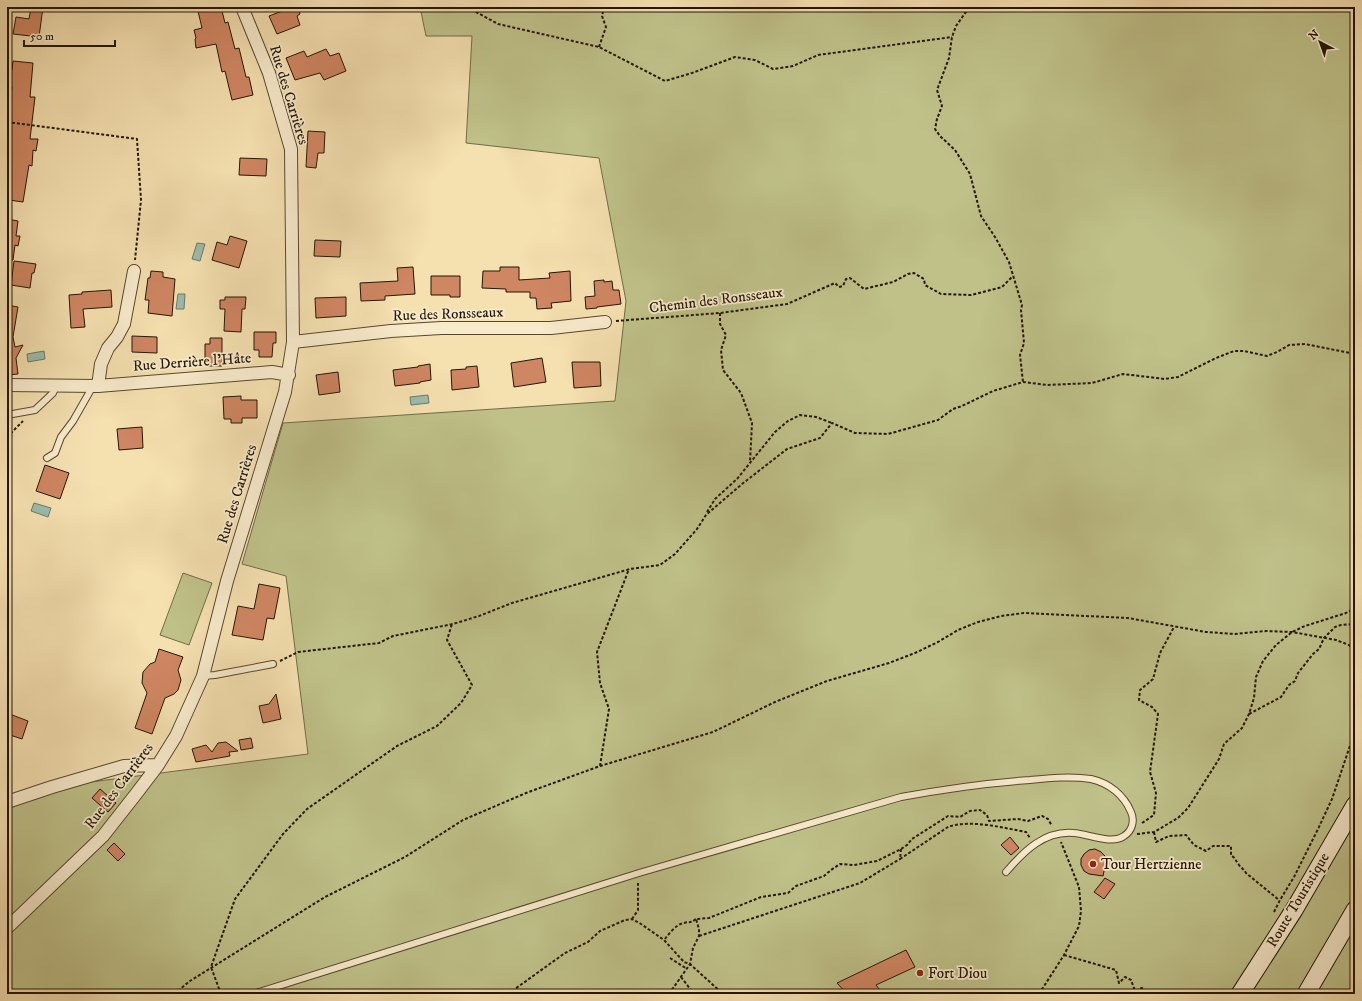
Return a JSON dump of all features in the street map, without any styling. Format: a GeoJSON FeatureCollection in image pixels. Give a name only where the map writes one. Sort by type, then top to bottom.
{"type":"FeatureCollection","features":[{"type":"Feature","properties":{"kind":"street","name":"Rue des Carrières"},"geometry":{"type":"LineString","coordinates":[[7,928],[103,836],[158,765],[176,736],[203,676],[227,581],[285,392],[289,376],[293,342],[291,149],[269,73],[242,7]]}},
{"type":"Feature","properties":{"kind":"street"},"geometry":{"type":"LineString","coordinates":[[96,386],[101,364],[108,348],[117,337],[124,324],[134,271]]}},
{"type":"Feature","properties":{"kind":"street","name":"Rue des Ronsseaux"},"geometry":{"type":"LineString","coordinates":[[293,342],[391,331],[551,328],[605,322]]}},
{"type":"Feature","properties":{"kind":"street","name":"Rue Derrière l'Hâte"},"geometry":{"type":"LineString","coordinates":[[7,385],[96,386],[272,372],[289,376]]}},
{"type":"Feature","properties":{"kind":"street"},"geometry":{"type":"LineString","coordinates":[[7,802],[124,766],[158,765]]}},
{"type":"Feature","properties":{"kind":"street","name":"Route Touristique"},"geometry":{"type":"LineString","coordinates":[[1240,994],[1294,910],[1355,805]]}},
{"type":"Feature","properties":{"kind":"street"},"geometry":{"type":"LineString","coordinates":[[1306,994],[1355,910]]}},
{"type":"Feature","properties":{"kind":"lane"},"geometry":{"type":"LineString","coordinates":[[7,415],[35,410],[53,393],[56,386]]}},
{"type":"Feature","properties":{"kind":"lane"},"geometry":{"type":"LineString","coordinates":[[47,458],[55,453],[61,437],[96,386]]}},
{"type":"Feature","properties":{"kind":"lane"},"geometry":{"type":"LineString","coordinates":[[203,676],[273,664]]}},
{"type":"Feature","properties":{"kind":"lane"},"geometry":{"type":"LineString","coordinates":[[253,994],[639,873],[901,797],[944,789],[991,783],[1066,777],[1092,779],[1109,786],[1120,794],[1133,816],[1132,827],[1126,836],[1119,840],[1110,840],[1074,833],[1057,834],[1034,844],[1025,851],[1006,872]]}},
{"type":"Feature","properties":{"kind":"path"},"geometry":{"type":"LineString","coordinates":[[467,7],[498,24],[599,47],[665,80],[692,73],[735,56],[755,60],[773,69],[793,66],[818,55],[952,37]]}},
{"type":"Feature","properties":{"kind":"path"},"geometry":{"type":"LineString","coordinates":[[599,47],[606,27],[602,16],[604,7]]}},
{"type":"Feature","properties":{"kind":"path"},"geometry":{"type":"LineString","coordinates":[[968,7],[956,26],[952,37],[949,58],[937,90],[942,106],[935,129],[940,136],[955,150],[970,174],[981,216],[1009,262],[1022,304],[1021,310],[1024,343],[1020,355],[1023,382]]}},
{"type":"Feature","properties":{"kind":"path"},"geometry":{"type":"LineString","coordinates":[[7,122],[138,139],[141,200],[134,271]]}},
{"type":"Feature","properties":{"kind":"path","name":"Chemin des Ronsseaux"},"geometry":{"type":"LineString","coordinates":[[605,322],[720,313],[787,304],[835,283],[839,287],[843,286],[846,280],[850,278],[864,289],[893,282],[908,274],[914,273],[924,279],[925,285],[941,294],[971,295],[1002,286],[1013,276]]}},
{"type":"Feature","properties":{"kind":"path"},"geometry":{"type":"LineString","coordinates":[[720,313],[720,324],[726,335],[721,350],[723,370],[741,393],[752,423],[750,463]]}},
{"type":"Feature","properties":{"kind":"path"},"geometry":{"type":"LineString","coordinates":[[273,664],[298,652],[379,644],[393,636],[452,624],[479,616],[512,603],[630,569],[660,565],[675,554],[697,529],[715,499],[737,480],[775,432],[788,421],[800,415],[816,417],[855,433],[888,434],[938,420],[953,409],[993,391],[1023,382],[1047,386],[1092,384],[1123,374],[1165,379],[1178,377],[1216,358],[1234,351],[1244,351],[1267,356],[1289,345],[1305,344],[1350,353],[1355,356]]}},
{"type":"Feature","properties":{"kind":"path"},"geometry":{"type":"LineString","coordinates":[[7,437],[35,410]]}},
{"type":"Feature","properties":{"kind":"path"},"geometry":{"type":"LineString","coordinates":[[706,515],[742,484],[787,449],[820,438],[832,423]]}},
{"type":"Feature","properties":{"kind":"path"},"geometry":{"type":"LineString","coordinates":[[600,766],[609,709],[600,683],[597,652],[630,569]]}},
{"type":"Feature","properties":{"kind":"path"},"geometry":{"type":"LineString","coordinates":[[1126,836],[1154,832],[1178,818],[1188,808],[1219,759],[1224,744],[1242,728],[1249,714],[1254,698],[1256,677],[1263,661],[1276,645],[1292,632],[1305,626],[1346,613],[1355,608]]}},
{"type":"Feature","properties":{"kind":"path"},"geometry":{"type":"LineString","coordinates":[[174,994],[211,967],[325,897],[405,857],[463,820],[526,793],[600,766],[713,732],[744,716],[827,681],[889,663],[915,653],[958,630],[978,622],[1001,616],[1024,613],[1128,618],[1206,632],[1235,634],[1266,631],[1292,632],[1336,640],[1349,645],[1355,651]]}},
{"type":"Feature","properties":{"kind":"path"},"geometry":{"type":"LineString","coordinates":[[221,994],[211,967],[234,899],[283,834],[307,809],[397,746],[438,726],[462,703],[472,684],[447,640],[452,624]]}},
{"type":"Feature","properties":{"kind":"path"},"geometry":{"type":"LineString","coordinates":[[1249,714],[1281,697],[1289,685],[1295,681],[1298,672],[1319,650],[1324,638],[1335,627],[1355,624]]}},
{"type":"Feature","properties":{"kind":"path"},"geometry":{"type":"LineString","coordinates":[[1132,827],[1154,815],[1156,793],[1150,772],[1158,714],[1152,707],[1139,700],[1140,690],[1153,679],[1160,653],[1174,627]]}},
{"type":"Feature","properties":{"kind":"path"},"geometry":{"type":"LineString","coordinates":[[1274,913],[1294,877],[1332,799],[1355,731]]}},
{"type":"Feature","properties":{"kind":"path"},"geometry":{"type":"LineString","coordinates":[[664,940],[673,929],[684,922],[690,923],[696,919],[709,918],[761,897],[788,893],[796,886],[824,876],[840,864],[854,865],[877,861],[901,849],[912,839],[948,816],[960,817],[970,811],[980,810],[987,815],[990,825]]}},
{"type":"Feature","properties":{"kind":"path"},"geometry":{"type":"LineString","coordinates":[[989,821],[1018,819],[1028,821],[1042,816],[1048,819],[1066,850],[1079,887],[1081,911],[1079,926],[1064,955],[1039,994]]}},
{"type":"Feature","properties":{"kind":"path"},"geometry":{"type":"LineString","coordinates":[[699,936],[860,884],[948,827],[957,824],[990,825],[1026,832],[1034,844]]}},
{"type":"Feature","properties":{"kind":"path"},"geometry":{"type":"LineString","coordinates":[[1154,832],[1156,842],[1169,836],[1186,835],[1194,845],[1206,850],[1213,846],[1231,846],[1231,855],[1237,860],[1240,867],[1280,900]]}},
{"type":"Feature","properties":{"kind":"path"},"geometry":{"type":"LineString","coordinates":[[900,859],[901,849]]}},
{"type":"Feature","properties":{"kind":"path"},"geometry":{"type":"LineString","coordinates":[[632,919],[638,910],[637,889],[639,873]]}},
{"type":"Feature","properties":{"kind":"path"},"geometry":{"type":"LineString","coordinates":[[508,994],[565,953],[588,942],[600,931],[625,920],[632,919],[664,940],[684,962],[690,964],[723,994]]}},
{"type":"Feature","properties":{"kind":"path"},"geometry":{"type":"LineString","coordinates":[[668,994],[690,964],[693,948],[699,936],[699,929],[696,919]]}},
{"type":"Feature","properties":{"kind":"path"},"geometry":{"type":"LineString","coordinates":[[1064,955],[1116,970],[1119,983],[1125,977],[1131,980],[1135,991],[1142,988],[1152,994]]}},
{"type":"Feature","properties":{"kind":"path"},"geometry":{"type":"LineString","coordinates":[[670,958],[687,969]]}},
{"type":"Feature","properties":{"kind":"path"},"geometry":{"type":"LineString","coordinates":[[681,977],[694,994]]}},
{"type":"Feature","properties":{"kind":"green space"},"geometry":{"type":"Polygon","coordinates":[[[420,7],[1355,7],[1355,994],[7,994],[7,802],[52,787],[308,754],[286,576],[242,564],[283,423],[615,401],[626,301],[599,158],[466,143],[472,36],[426,36],[420,7]]]}},
{"type":"Feature","properties":{"kind":"green space"},"geometry":{"type":"Polygon","coordinates":[[[183,573],[212,583],[189,645],[160,635],[183,573]]]}},
{"type":"Feature","properties":{"kind":"shaded area"},"geometry":{"type":"Polygon","coordinates":[[[197,243],[205,244],[200,261],[192,259],[197,243]]]}},
{"type":"Feature","properties":{"kind":"shaded area"},"geometry":{"type":"Polygon","coordinates":[[[178,294],[185,294],[184,309],[176,309],[178,294]]]}},
{"type":"Feature","properties":{"kind":"shaded area"},"geometry":{"type":"Polygon","coordinates":[[[44,351],[45,359],[28,362],[27,354],[44,351]]]}},
{"type":"Feature","properties":{"kind":"shaded area"},"geometry":{"type":"Polygon","coordinates":[[[428,395],[429,403],[411,405],[410,397],[428,395]]]}},
{"type":"Feature","properties":{"kind":"shaded area"},"geometry":{"type":"Polygon","coordinates":[[[34,503],[51,508],[48,517],[31,511],[34,503]]]}},
{"type":"Feature","properties":{"kind":"building"},"geometry":{"type":"Polygon","coordinates":[[[31,7],[43,7],[39,37],[13,34],[16,17],[29,19],[31,7]]]}},
{"type":"Feature","properties":{"kind":"building"},"geometry":{"type":"Polygon","coordinates":[[[197,7],[221,7],[225,23],[228,22],[235,49],[239,48],[246,77],[249,77],[253,95],[232,100],[225,71],[222,72],[216,44],[196,48],[194,30],[202,28],[197,7]]]}},
{"type":"Feature","properties":{"kind":"building"},"geometry":{"type":"Polygon","coordinates":[[[293,7],[298,7],[300,14],[297,16],[300,25],[277,34],[269,16],[293,7]]]}},
{"type":"Feature","properties":{"kind":"building"},"geometry":{"type":"Polygon","coordinates":[[[326,49],[330,56],[339,53],[346,71],[324,80],[320,73],[295,80],[286,58],[304,51],[307,57],[326,49]]]}},
{"type":"Feature","properties":{"kind":"building"},"geometry":{"type":"Polygon","coordinates":[[[13,61],[33,63],[30,97],[35,97],[30,139],[38,139],[36,151],[33,150],[32,166],[29,165],[23,202],[9,200],[10,190],[7,190],[11,147],[7,147],[7,131],[12,87],[8,86],[13,61]]]}},
{"type":"Feature","properties":{"kind":"building"},"geometry":{"type":"Polygon","coordinates":[[[308,131],[325,132],[324,153],[318,153],[316,168],[306,167],[308,131]]]}},
{"type":"Feature","properties":{"kind":"building"},"geometry":{"type":"Polygon","coordinates":[[[240,158],[267,159],[266,176],[239,175],[240,158]]]}},
{"type":"Feature","properties":{"kind":"building"},"geometry":{"type":"Polygon","coordinates":[[[7,219],[18,221],[16,236],[20,236],[18,246],[15,245],[13,260],[7,259],[7,219]]]}},
{"type":"Feature","properties":{"kind":"building"},"geometry":{"type":"Polygon","coordinates":[[[230,236],[247,241],[239,268],[212,260],[217,242],[227,245],[230,236]]]}},
{"type":"Feature","properties":{"kind":"building"},"geometry":{"type":"Polygon","coordinates":[[[315,240],[341,241],[340,257],[314,256],[315,240]]]}},
{"type":"Feature","properties":{"kind":"building"},"geometry":{"type":"Polygon","coordinates":[[[14,261],[36,264],[34,273],[32,273],[30,288],[11,285],[14,261]]]}},
{"type":"Feature","properties":{"kind":"building"},"geometry":{"type":"Polygon","coordinates":[[[413,267],[415,294],[385,296],[385,300],[361,301],[360,283],[398,281],[397,268],[413,267]]]}},
{"type":"Feature","properties":{"kind":"building"},"geometry":{"type":"Polygon","coordinates":[[[500,267],[519,267],[519,280],[550,278],[549,273],[570,271],[571,301],[551,303],[552,308],[537,309],[536,298],[530,298],[530,292],[506,292],[506,289],[482,288],[483,271],[500,271],[500,267]]]}},
{"type":"Feature","properties":{"kind":"building"},"geometry":{"type":"Polygon","coordinates":[[[151,271],[163,272],[163,277],[175,279],[172,316],[148,313],[149,300],[145,300],[148,278],[150,278],[151,271]]]}},
{"type":"Feature","properties":{"kind":"building"},"geometry":{"type":"Polygon","coordinates":[[[431,276],[460,276],[460,297],[450,297],[450,295],[431,295],[431,276]]]}},
{"type":"Feature","properties":{"kind":"building"},"geometry":{"type":"Polygon","coordinates":[[[604,280],[604,282],[612,281],[613,290],[619,290],[621,304],[586,309],[585,297],[595,296],[594,281],[604,280]]]}},
{"type":"Feature","properties":{"kind":"building"},"geometry":{"type":"Polygon","coordinates":[[[111,290],[112,307],[83,309],[85,327],[71,328],[69,295],[82,294],[82,292],[111,290]]]}},
{"type":"Feature","properties":{"kind":"building"},"geometry":{"type":"Polygon","coordinates":[[[225,297],[246,297],[245,309],[242,309],[241,332],[224,331],[225,309],[220,309],[220,300],[225,300],[225,297]]]}},
{"type":"Feature","properties":{"kind":"building"},"geometry":{"type":"Polygon","coordinates":[[[346,297],[346,316],[316,318],[315,298],[346,297]]]}},
{"type":"Feature","properties":{"kind":"building"},"geometry":{"type":"Polygon","coordinates":[[[7,305],[18,307],[13,337],[15,347],[23,345],[16,358],[18,374],[7,375],[7,305]]]}},
{"type":"Feature","properties":{"kind":"building"},"geometry":{"type":"Polygon","coordinates":[[[254,332],[276,332],[276,343],[273,343],[272,357],[259,357],[259,350],[254,350],[254,332]]]}},
{"type":"Feature","properties":{"kind":"building"},"geometry":{"type":"Polygon","coordinates":[[[132,336],[157,337],[157,353],[132,352],[132,336]]]}},
{"type":"Feature","properties":{"kind":"building"},"geometry":{"type":"Polygon","coordinates":[[[210,338],[222,338],[222,366],[205,366],[205,344],[210,344],[210,338]]]}},
{"type":"Feature","properties":{"kind":"building"},"geometry":{"type":"Polygon","coordinates":[[[542,358],[546,382],[514,387],[511,363],[542,358]]]}},
{"type":"Feature","properties":{"kind":"building"},"geometry":{"type":"Polygon","coordinates":[[[572,362],[600,362],[601,386],[574,388],[572,362]]]}},
{"type":"Feature","properties":{"kind":"building"},"geometry":{"type":"Polygon","coordinates":[[[430,364],[431,380],[395,386],[393,370],[430,364]]]}},
{"type":"Feature","properties":{"kind":"building"},"geometry":{"type":"Polygon","coordinates":[[[477,366],[479,387],[452,390],[451,370],[466,369],[466,367],[477,366]]]}},
{"type":"Feature","properties":{"kind":"building"},"geometry":{"type":"Polygon","coordinates":[[[338,372],[340,392],[319,395],[316,375],[338,372]]]}},
{"type":"Feature","properties":{"kind":"building"},"geometry":{"type":"Polygon","coordinates":[[[241,396],[241,400],[257,400],[257,418],[242,418],[242,423],[231,423],[231,419],[224,419],[223,397],[241,396]]]}},
{"type":"Feature","properties":{"kind":"building"},"geometry":{"type":"Polygon","coordinates":[[[142,427],[143,448],[119,450],[117,429],[142,427]]]}},
{"type":"Feature","properties":{"kind":"building"},"geometry":{"type":"Polygon","coordinates":[[[45,465],[69,473],[60,499],[36,491],[45,465]]]}},
{"type":"Feature","properties":{"kind":"building"},"geometry":{"type":"Polygon","coordinates":[[[259,584],[280,588],[274,619],[267,618],[263,640],[232,635],[238,606],[254,609],[259,584]]]}},
{"type":"Feature","properties":{"kind":"building"},"geometry":{"type":"Polygon","coordinates":[[[159,649],[183,657],[178,670],[181,680],[178,690],[174,694],[165,698],[152,734],[135,728],[147,693],[142,683],[143,672],[150,664],[155,662],[159,649]]]}},
{"type":"Feature","properties":{"kind":"building"},"geometry":{"type":"Polygon","coordinates":[[[276,694],[281,719],[263,723],[259,706],[269,704],[276,694]]]}},
{"type":"Feature","properties":{"kind":"building"},"geometry":{"type":"Polygon","coordinates":[[[7,713],[28,721],[22,739],[7,734],[7,713]]]}},
{"type":"Feature","properties":{"kind":"building"},"geometry":{"type":"Polygon","coordinates":[[[251,738],[253,748],[241,750],[239,740],[251,738]]]}},
{"type":"Feature","properties":{"kind":"building"},"geometry":{"type":"Polygon","coordinates":[[[226,742],[238,751],[229,752],[230,756],[196,762],[192,749],[206,745],[212,752],[218,743],[226,742]]]}},
{"type":"Feature","properties":{"kind":"building"},"geometry":{"type":"Polygon","coordinates":[[[100,789],[116,803],[108,812],[92,798],[100,789]]]}},
{"type":"Feature","properties":{"kind":"building"},"geometry":{"type":"Polygon","coordinates":[[[1010,837],[1019,848],[1011,855],[1001,845],[1010,837]]]}},
{"type":"Feature","properties":{"kind":"building"},"geometry":{"type":"Polygon","coordinates":[[[114,843],[125,854],[118,861],[107,850],[114,843]]]}},
{"type":"Feature","properties":{"kind":"building","name":"Tour Hertzienne"},"geometry":{"type":"Polygon","coordinates":[[[1095,849],[1105,856],[1106,862],[1103,876],[1089,874],[1084,871],[1081,865],[1081,859],[1084,854],[1089,850],[1095,849]]]}},
{"type":"Feature","properties":{"kind":"building"},"geometry":{"type":"Polygon","coordinates":[[[1105,878],[1115,884],[1104,899],[1094,892],[1105,878]]]}},
{"type":"Feature","properties":{"kind":"building"},"geometry":{"type":"Polygon","coordinates":[[[906,950],[915,967],[876,985],[883,994],[847,994],[837,983],[906,950]]]}},
{"type":"Feature","properties":{"kind":"place","name":"Tour Hertzienne"},"geometry":{"type":"Point","coordinates":[1093,864]}},
{"type":"Feature","properties":{"kind":"place","name":"Fort Diou"},"geometry":{"type":"Point","coordinates":[920,973]}}]}
